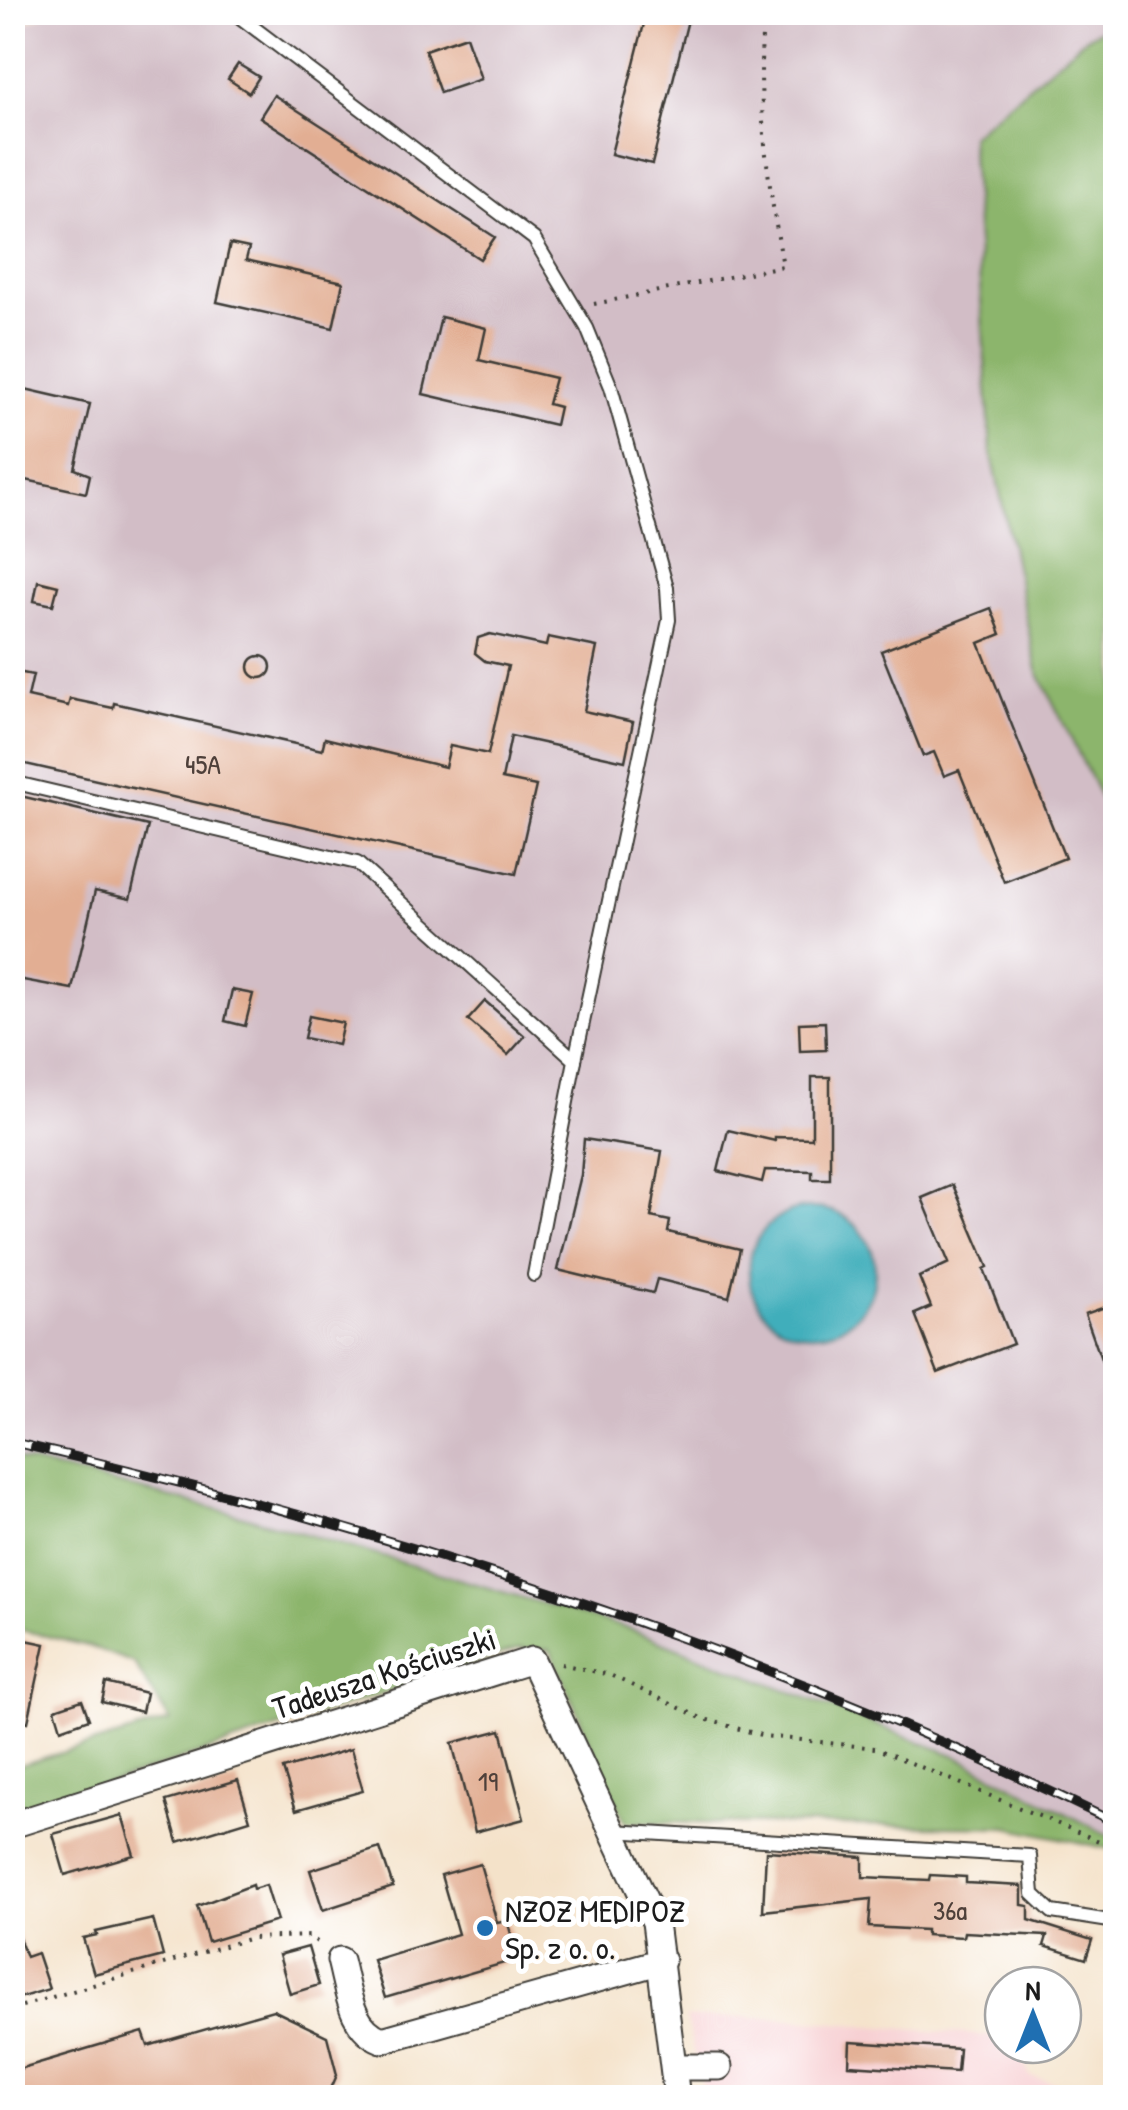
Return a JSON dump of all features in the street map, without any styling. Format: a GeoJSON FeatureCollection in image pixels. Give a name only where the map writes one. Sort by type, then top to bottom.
{"type":"FeatureCollection","features":[{"type":"Feature","properties":{"kind":"street","name":"Tadeusza Kościuszki"},"geometry":{"type":"LineString","coordinates":[[12,1825],[532,1660],[654,1922],[678,2098]]}},
{"type":"Feature","properties":{"kind":"street"},"geometry":{"type":"LineString","coordinates":[[340,1960],[358,2024],[382,2040],[662,1961]]}},
{"type":"Feature","properties":{"kind":"street"},"geometry":{"type":"LineString","coordinates":[[674,2066],[719,2066]]}},
{"type":"Feature","properties":{"kind":"lane"},"geometry":{"type":"LineString","coordinates":[[233,12],[534,239],[588,328],[611,386],[667,588],[669,620],[575,1060],[534,1275]]}},
{"type":"Feature","properties":{"kind":"lane"},"geometry":{"type":"LineString","coordinates":[[12,782],[356,863],[575,1060]]}},
{"type":"Feature","properties":{"kind":"lane"},"geometry":{"type":"LineString","coordinates":[[614,1830],[1030,1856],[1034,1894],[1052,1912],[1116,1922]]}},
{"type":"Feature","properties":{"kind":"path"},"geometry":{"type":"LineString","coordinates":[[574,307],[783,266],[764,159],[760,48],[764,12]]}},
{"type":"Feature","properties":{"kind":"path"},"geometry":{"type":"LineString","coordinates":[[532,1660],[610,1676],[701,1718],[764,1736],[875,1748],[1116,1848]]}},
{"type":"Feature","properties":{"kind":"path"},"geometry":{"type":"LineString","coordinates":[[12,2008],[251,1938],[310,1936],[340,1960]]}},
{"type":"Feature","properties":{"kind":"shaded area"},"geometry":{"type":"Polygon","coordinates":[[[53,12],[1115,13],[1115,23],[1089,35],[970,136],[991,450],[1037,670],[1115,827],[1115,1839],[957,1757],[629,1629],[244,1516],[13,1458],[13,28],[53,12]]]}},
{"type":"Feature","properties":{"kind":"shaded area"},"geometry":{"type":"Polygon","coordinates":[[[760,2017],[983,2035],[983,2065],[1025,2065],[1030,2076],[1101,2097],[705,2097],[686,2018],[760,2017]]]}},
{"type":"Feature","properties":{"kind":"green space"},"geometry":{"type":"Polygon","coordinates":[[[1115,23],[1115,827],[1037,670],[991,450],[970,136],[1089,35],[1115,23]]]}},
{"type":"Feature","properties":{"kind":"green space"},"geometry":{"type":"Polygon","coordinates":[[[13,1458],[244,1516],[629,1629],[954,1755],[1115,1839],[1115,1850],[1007,1827],[625,1822],[550,1650],[519,1649],[13,1815],[13,1767],[170,1721],[134,1663],[91,1647],[13,1628],[13,1458]]]}},
{"type":"Feature","properties":{"kind":"water"},"geometry":{"type":"Polygon","coordinates":[[[812,1208],[836,1212],[857,1226],[871,1247],[875,1271],[871,1295],[857,1316],[836,1330],[812,1334],[788,1330],[767,1316],[753,1295],[749,1271],[753,1247],[767,1226],[788,1212],[812,1208]]]}},
{"type":"Feature","properties":{"kind":"building"},"geometry":{"type":"Polygon","coordinates":[[[647,12],[690,12],[652,164],[611,154],[647,12]]]}},
{"type":"Feature","properties":{"kind":"building"},"geometry":{"type":"Polygon","coordinates":[[[466,36],[481,79],[440,93],[425,50],[466,36]]]}},
{"type":"Feature","properties":{"kind":"building"},"geometry":{"type":"Polygon","coordinates":[[[238,64],[259,77],[249,93],[228,79],[238,64]]]}},
{"type":"Feature","properties":{"kind":"building"},"geometry":{"type":"Polygon","coordinates":[[[274,95],[495,237],[480,259],[260,117],[274,95]]]}},
{"type":"Feature","properties":{"kind":"building"},"geometry":{"type":"Polygon","coordinates":[[[230,244],[249,248],[246,260],[343,282],[333,328],[217,302],[230,244]]]}},
{"type":"Feature","properties":{"kind":"building"},"geometry":{"type":"Polygon","coordinates":[[[441,317],[486,328],[479,360],[555,378],[548,404],[559,407],[555,425],[423,394],[441,317]]]}},
{"type":"Feature","properties":{"kind":"building"},"geometry":{"type":"Polygon","coordinates":[[[12,386],[90,404],[75,469],[90,475],[86,493],[12,477],[12,386]]]}},
{"type":"Feature","properties":{"kind":"building"},"geometry":{"type":"Polygon","coordinates":[[[38,581],[58,586],[53,605],[34,601],[38,581]]]}},
{"type":"Feature","properties":{"kind":"building"},"geometry":{"type":"Polygon","coordinates":[[[991,608],[1001,634],[979,643],[1065,858],[1004,882],[959,770],[944,776],[934,752],[923,756],[881,651],[991,608]]]}},
{"type":"Feature","properties":{"kind":"building"},"geometry":{"type":"Polygon","coordinates":[[[490,634],[546,646],[548,637],[597,647],[584,711],[633,722],[625,761],[511,736],[502,779],[536,786],[516,874],[12,761],[12,671],[33,675],[28,697],[68,706],[70,699],[113,708],[114,703],[322,750],[325,738],[445,767],[450,746],[488,754],[508,666],[485,661],[475,653],[478,638],[490,634]]]}},
{"type":"Feature","properties":{"kind":"building"},"geometry":{"type":"Polygon","coordinates":[[[260,656],[268,659],[268,675],[260,678],[252,675],[249,667],[252,659],[260,656]]]}},
{"type":"Feature","properties":{"kind":"building"},"geometry":{"type":"Polygon","coordinates":[[[12,794],[148,826],[130,899],[95,891],[72,989],[12,978],[12,794]]]}},
{"type":"Feature","properties":{"kind":"building"},"geometry":{"type":"Polygon","coordinates":[[[232,990],[253,994],[245,1026],[225,1021],[232,990]]]}},
{"type":"Feature","properties":{"kind":"building"},"geometry":{"type":"Polygon","coordinates":[[[485,1001],[525,1036],[508,1055],[468,1020],[485,1001]]]}},
{"type":"Feature","properties":{"kind":"building"},"geometry":{"type":"Polygon","coordinates":[[[309,1016],[343,1023],[338,1045],[304,1038],[309,1016]]]}},
{"type":"Feature","properties":{"kind":"building"},"geometry":{"type":"Polygon","coordinates":[[[825,1022],[826,1050],[800,1051],[799,1023],[825,1022]]]}},
{"type":"Feature","properties":{"kind":"building"},"geometry":{"type":"Polygon","coordinates":[[[812,1077],[830,1077],[830,1179],[812,1179],[812,1171],[765,1170],[762,1182],[718,1171],[728,1130],[775,1141],[775,1137],[812,1138],[812,1077]]]}},
{"type":"Feature","properties":{"kind":"building"},"geometry":{"type":"Polygon","coordinates":[[[584,1139],[662,1151],[651,1217],[670,1221],[668,1232],[740,1249],[729,1297],[657,1279],[653,1293],[558,1270],[581,1175],[584,1139]]]}},
{"type":"Feature","properties":{"kind":"building"},"geometry":{"type":"Polygon","coordinates":[[[953,1185],[988,1267],[984,1269],[1013,1344],[938,1373],[915,1314],[931,1307],[919,1277],[949,1263],[922,1198],[953,1185]]]}},
{"type":"Feature","properties":{"kind":"building"},"geometry":{"type":"Polygon","coordinates":[[[1105,1307],[1116,1336],[1116,1393],[1085,1314],[1105,1307]]]}},
{"type":"Feature","properties":{"kind":"building"},"geometry":{"type":"Polygon","coordinates":[[[12,1637],[45,1644],[28,1722],[12,1718],[12,1637]]]}},
{"type":"Feature","properties":{"kind":"building"},"geometry":{"type":"Polygon","coordinates":[[[106,1683],[146,1693],[142,1712],[102,1702],[106,1683]]]}},
{"type":"Feature","properties":{"kind":"building"},"geometry":{"type":"Polygon","coordinates":[[[82,1700],[89,1719],[61,1729],[55,1709],[82,1700]]]}},
{"type":"Feature","properties":{"kind":"building"},"geometry":{"type":"Polygon","coordinates":[[[501,1730],[524,1819],[475,1832],[452,1743],[501,1730]]]}},
{"type":"Feature","properties":{"kind":"building"},"geometry":{"type":"Polygon","coordinates":[[[351,1749],[363,1791],[296,1810],[283,1769],[351,1749]]]}},
{"type":"Feature","properties":{"kind":"building"},"geometry":{"type":"Polygon","coordinates":[[[238,1780],[250,1820],[178,1842],[166,1801],[238,1780]]]}},
{"type":"Feature","properties":{"kind":"building"},"geometry":{"type":"Polygon","coordinates":[[[122,1815],[134,1855],[65,1875],[53,1834],[122,1815]]]}},
{"type":"Feature","properties":{"kind":"building"},"geometry":{"type":"Polygon","coordinates":[[[380,1848],[393,1887],[323,1910],[310,1870],[380,1848]]]}},
{"type":"Feature","properties":{"kind":"building"},"geometry":{"type":"Polygon","coordinates":[[[766,1851],[863,1857],[863,1877],[966,1877],[966,1883],[1022,1886],[1022,1905],[1029,1906],[1029,1920],[1092,1940],[1086,1959],[1044,1946],[1047,1936],[964,1932],[963,1937],[926,1935],[926,1930],[869,1927],[871,1899],[763,1911],[766,1851]]]}},
{"type":"Feature","properties":{"kind":"building","name":"NZOZ MEDIPOZ Sp. z o. o."},"geometry":{"type":"Polygon","coordinates":[[[480,1864],[497,1922],[507,1920],[518,1959],[385,1998],[373,1960],[458,1934],[441,1875],[480,1864]]]}},
{"type":"Feature","properties":{"kind":"building"},"geometry":{"type":"Polygon","coordinates":[[[252,1885],[253,1889],[266,1885],[277,1921],[208,1942],[197,1906],[252,1885]]]}},
{"type":"Feature","properties":{"kind":"building"},"geometry":{"type":"Polygon","coordinates":[[[153,1919],[163,1956],[94,1974],[83,1938],[153,1919]]]}},
{"type":"Feature","properties":{"kind":"building"},"geometry":{"type":"Polygon","coordinates":[[[15,1926],[26,1957],[37,1953],[49,1989],[12,2000],[15,1926]]]}},
{"type":"Feature","properties":{"kind":"building"},"geometry":{"type":"Polygon","coordinates":[[[308,1947],[319,1985],[290,1994],[279,1955],[308,1947]]]}},
{"type":"Feature","properties":{"kind":"building"},"geometry":{"type":"Polygon","coordinates":[[[273,2010],[327,2036],[337,2075],[327,2098],[12,2098],[12,2071],[143,2032],[148,2046],[273,2010]]]}},
{"type":"Feature","properties":{"kind":"building"},"geometry":{"type":"Polygon","coordinates":[[[850,2042],[959,2049],[957,2072],[849,2065],[850,2042]]]}},
{"type":"Feature","properties":{"kind":"railway"},"geometry":{"type":"LineString","coordinates":[[12,1442],[296,1514],[575,1600],[848,1702],[1116,1823]]}},
{"type":"Feature","properties":{"kind":"place","name":"NZOZ MEDIPOZ Sp. z o. o."},"geometry":{"type":"Point","coordinates":[485,1928]}}]}
